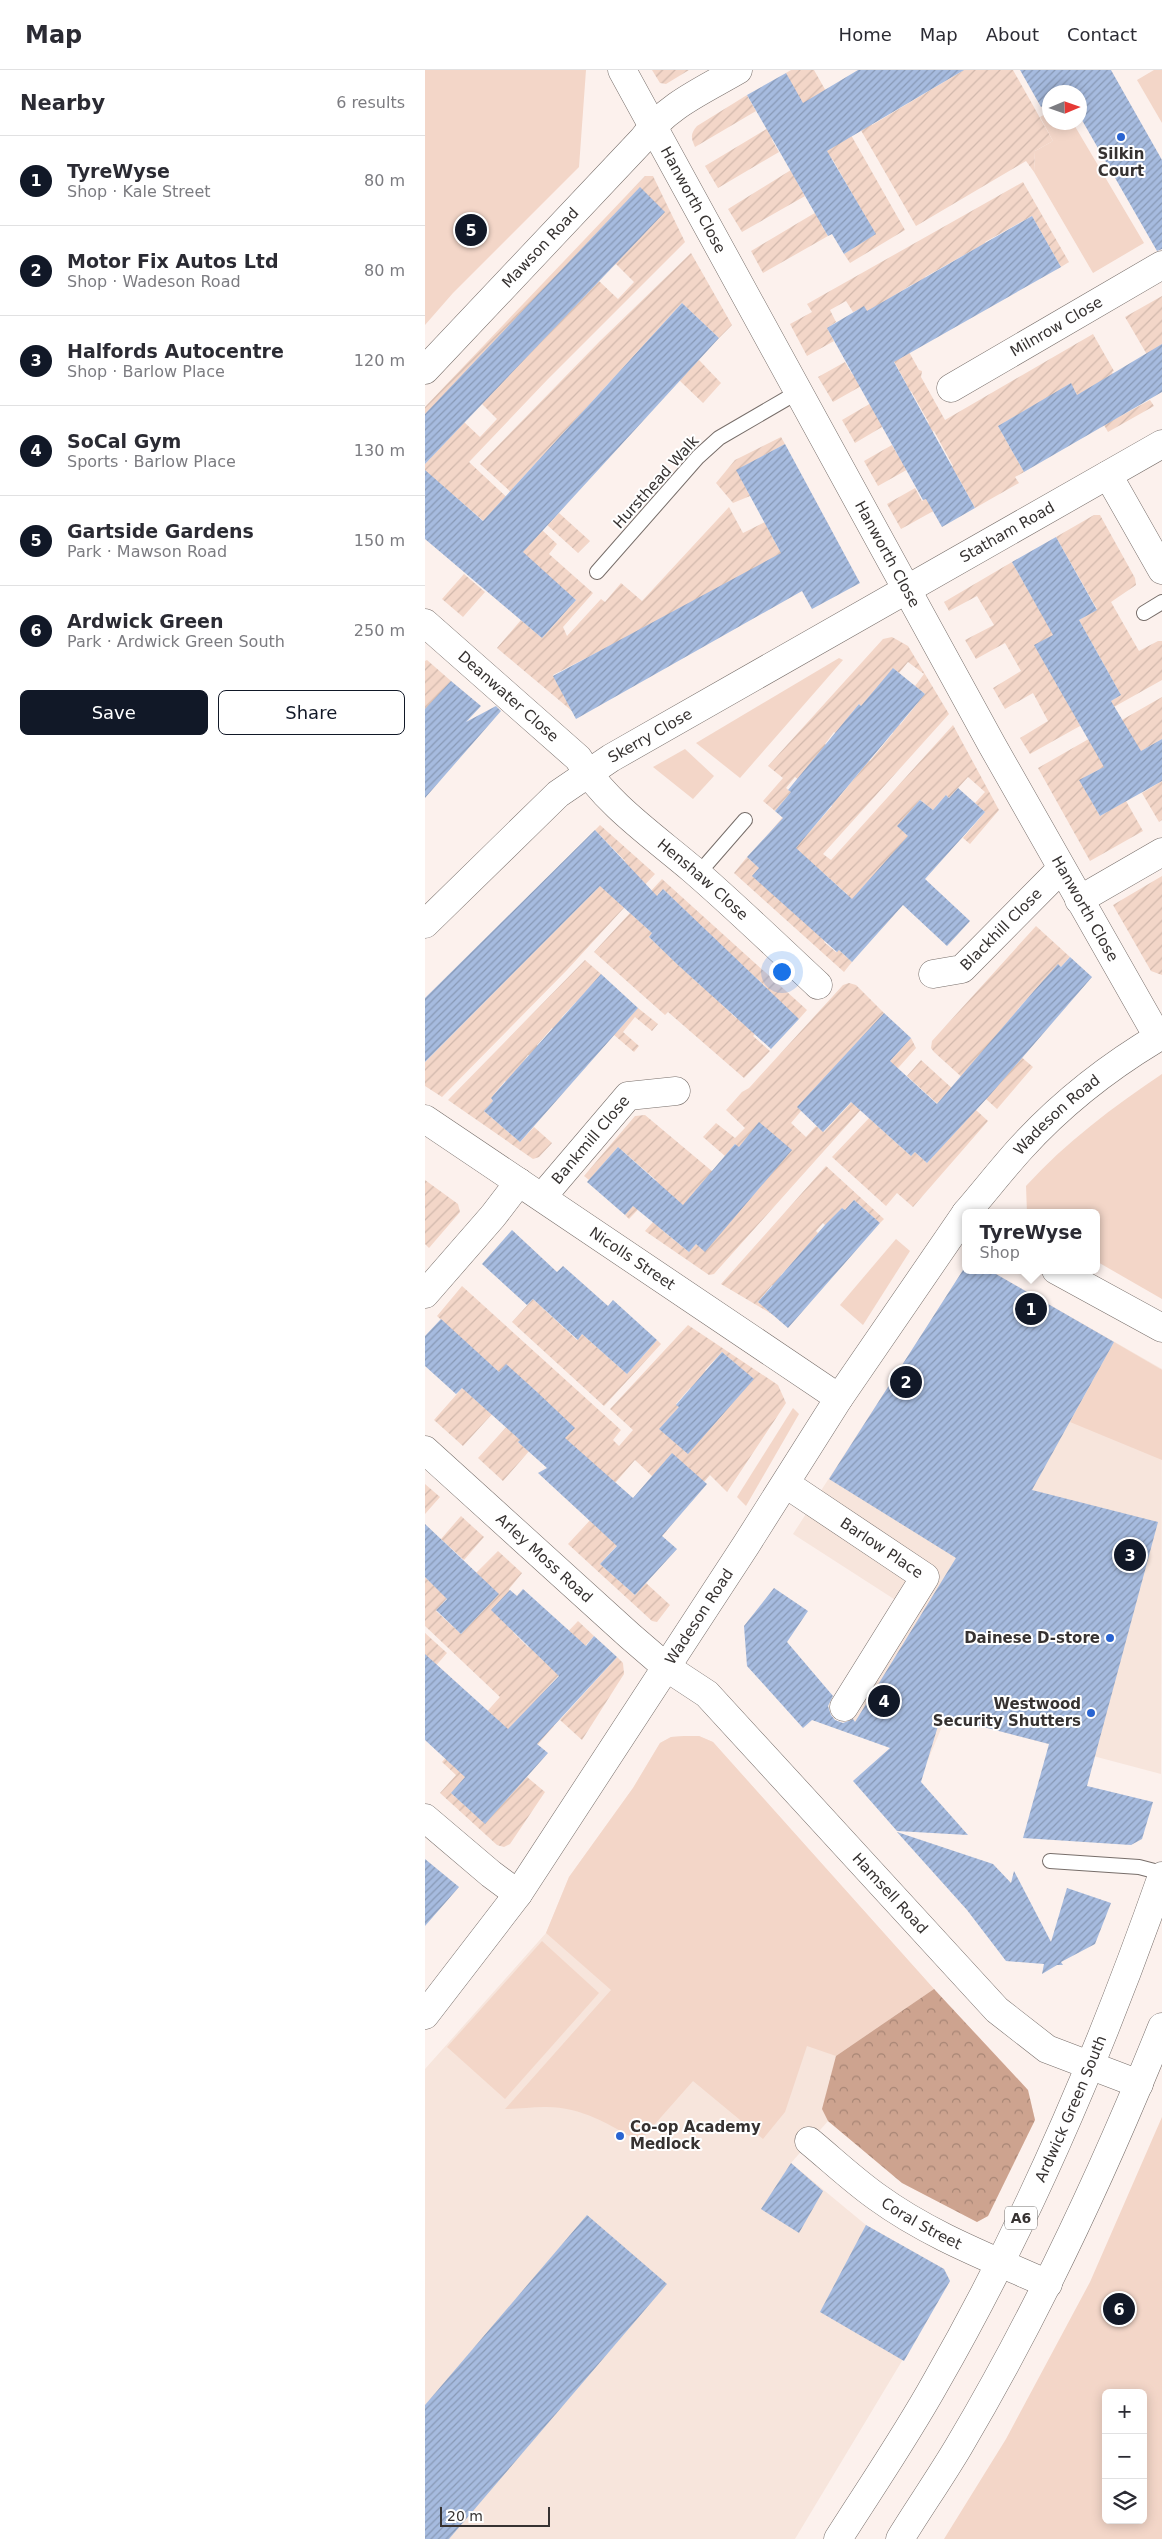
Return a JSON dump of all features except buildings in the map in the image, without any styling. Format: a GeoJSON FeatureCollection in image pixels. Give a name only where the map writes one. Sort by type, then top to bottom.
{"type":"FeatureCollection","features":[{"type":"Feature","properties":{"kind":"main road","name":"Hanworth Close"},"geometry":{"type":"LineString","coordinates":[[622,70],[1061,869],[1160,1036]]}},
{"type":"Feature","properties":{"kind":"main road","name":"Mawson Road"},"geometry":{"type":"LineString","coordinates":[[425,370],[643,139],[653,124],[670,110],[738,70]]}},
{"type":"Feature","properties":{"kind":"main road","name":"Milnrow Close"},"geometry":{"type":"LineString","coordinates":[[951,388],[1162,264]]}},
{"type":"Feature","properties":{"kind":"main road","name":"Statham Road"},"geometry":{"type":"LineString","coordinates":[[907,590],[1162,444]]}},
{"type":"Feature","properties":{"kind":"main road"},"geometry":{"type":"LineString","coordinates":[[1108,475],[1162,570]]}},
{"type":"Feature","properties":{"kind":"main road","name":"Skerry Close"},"geometry":{"type":"LineString","coordinates":[[425,924],[558,794],[634,745],[907,590]]}},
{"type":"Feature","properties":{"kind":"main road","name":"Deanwater Close"},"geometry":{"type":"LineString","coordinates":[[425,622],[577,758],[587,774]]}},
{"type":"Feature","properties":{"kind":"main road","name":"Henshaw Close"},"geometry":{"type":"LineString","coordinates":[[587,774],[600,790],[698,874],[818,985]]}},
{"type":"Feature","properties":{"kind":"main road"},"geometry":{"type":"LineString","coordinates":[[1079,900],[1162,852]]}},
{"type":"Feature","properties":{"kind":"main road","name":"Blackhill Close"},"geometry":{"type":"LineString","coordinates":[[933,974],[962,969],[1061,869]]}},
{"type":"Feature","properties":{"kind":"main road","name":"Wadeson Road"},"geometry":{"type":"LineString","coordinates":[[971,1209],[1022,1147],[1077,1095],[1160,1036]]}},
{"type":"Feature","properties":{"kind":"main road","name":"Bankmill Close"},"geometry":{"type":"LineString","coordinates":[[542,1197],[628,1096],[676,1091]]}},
{"type":"Feature","properties":{"kind":"main road","name":"Nicolls Street"},"geometry":{"type":"LineString","coordinates":[[425,1119],[839,1398]]}},
{"type":"Feature","properties":{"kind":"main road"},"geometry":{"type":"LineString","coordinates":[[425,1294],[493,1216],[519,1182]]}},
{"type":"Feature","properties":{"kind":"main road","name":"Wadeson Road"},"geometry":{"type":"LineString","coordinates":[[425,2015],[518,1894],[786,1484],[839,1398],[962,1221]]}},
{"type":"Feature","properties":{"kind":"main road"},"geometry":{"type":"LineString","coordinates":[[1063,1274],[1162,1328]]}},
{"type":"Feature","properties":{"kind":"main road","name":"Arley Moss Road"},"geometry":{"type":"LineString","coordinates":[[425,1450],[666,1667]]}},
{"type":"Feature","properties":{"kind":"main road","name":"Barlow Place"},"geometry":{"type":"LineString","coordinates":[[786,1484],[925,1576],[844,1706]]}},
{"type":"Feature","properties":{"kind":"main road","name":"Hamsell Road"},"geometry":{"type":"LineString","coordinates":[[666,1667],[707,1694],[997,2010],[1047,2049],[1091,2064],[1139,2084]]}},
{"type":"Feature","properties":{"kind":"main road"},"geometry":{"type":"LineString","coordinates":[[425,1818],[491,1874],[518,1894]]}},
{"type":"Feature","properties":{"kind":"main road","name":"Ardwick Green South"},"geometry":{"type":"LineString","coordinates":[[838,2539],[936,2383],[1000,2263],[1091,2064],[1162,1875]]}},
{"type":"Feature","properties":{"kind":"main road"},"geometry":{"type":"LineString","coordinates":[[900,2539],[959,2446],[1048,2284],[1139,2084],[1162,2027]]}},
{"type":"Feature","properties":{"kind":"main road","name":"Coral Street"},"geometry":{"type":"LineString","coordinates":[[809,2141],[878,2198],[922,2226],[1048,2284]]}},
{"type":"Feature","properties":{"kind":"lane","name":"Hursthead Walk"},"geometry":{"type":"LineString","coordinates":[[597,572],[695,460],[719,438],[798,392]]}},
{"type":"Feature","properties":{"kind":"lane"},"geometry":{"type":"LineString","coordinates":[[1144,613],[1162,602]]}},
{"type":"Feature","properties":{"kind":"lane"},"geometry":{"type":"LineString","coordinates":[[698,874],[745,820]]}},
{"type":"Feature","properties":{"kind":"lane"},"geometry":{"type":"LineString","coordinates":[[1050,1861],[1139,1867],[1162,1875]]}},
{"type":"Feature","properties":{"kind":"shaded area"},"geometry":{"type":"Polygon","coordinates":[[[425,70],[586,70],[579,167],[453,293],[425,325],[425,70]]]}},
{"type":"Feature","properties":{"kind":"shaded area"},"geometry":{"type":"Polygon","coordinates":[[[652,70],[689,70],[666,84],[660,83],[652,70]]]}},
{"type":"Feature","properties":{"kind":"shaded area"},"geometry":{"type":"Polygon","coordinates":[[[791,70],[814,70],[905,230],[850,263],[844,254],[875,234],[833,160],[797,122],[786,73],[791,70]]]}},
{"type":"Feature","properties":{"kind":"shaded area"},"geometry":{"type":"Polygon","coordinates":[[[964,70],[1013,70],[1042,121],[1042,130],[1047,130],[1053,141],[1035,151],[1034,172],[1026,161],[916,226],[836,87],[846,81],[872,125],[964,70]]]}},
{"type":"Feature","properties":{"kind":"shaded area"},"geometry":{"type":"Polygon","coordinates":[[[1154,70],[1162,70],[1162,123],[1137,80],[1154,70]]]}},
{"type":"Feature","properties":{"kind":"shaded area"},"geometry":{"type":"Polygon","coordinates":[[[747,95],[756,111],[695,147],[692,136],[697,126],[747,95]]]}},
{"type":"Feature","properties":{"kind":"shaded area"},"geometry":{"type":"Polygon","coordinates":[[[775,124],[781,135],[772,140],[779,152],[718,188],[705,166],[775,124]]]}},
{"type":"Feature","properties":{"kind":"shaded area"},"geometry":{"type":"Polygon","coordinates":[[[1047,130],[1077,130],[1144,243],[1093,273],[1034,172],[1035,151],[1053,141],[1047,130]]]}},
{"type":"Feature","properties":{"kind":"shaded area"},"geometry":{"type":"Polygon","coordinates":[[[799,165],[798,184],[805,196],[742,232],[728,209],[799,165]]]}},
{"type":"Feature","properties":{"kind":"shaded area"},"geometry":{"type":"Polygon","coordinates":[[[645,176],[653,176],[685,242],[548,379],[469,462],[557,544],[549,554],[593,593],[563,627],[567,636],[601,599],[605,602],[621,583],[642,601],[729,507],[743,533],[765,522],[777,546],[826,520],[832,532],[553,675],[572,711],[497,648],[521,620],[542,638],[576,600],[452,494],[425,524],[425,464],[464,422],[480,437],[497,419],[481,403],[599,281],[618,299],[634,282],[616,264],[425,414],[425,407],[645,176]]]}},
{"type":"Feature","properties":{"kind":"shaded area"},"geometry":{"type":"Polygon","coordinates":[[[1023,182],[1069,262],[1061,267],[1032,216],[985,242],[988,247],[973,250],[925,277],[926,281],[911,285],[895,295],[898,332],[919,370],[922,371],[921,377],[945,420],[1093,334],[1114,371],[1112,372],[1115,379],[1110,410],[1115,419],[1150,400],[1154,406],[1108,432],[1104,425],[1097,429],[1071,384],[998,426],[1024,472],[1015,477],[1019,483],[975,508],[957,475],[942,473],[953,466],[934,431],[922,437],[918,430],[929,423],[911,391],[899,397],[895,389],[906,383],[864,307],[853,312],[846,301],[830,310],[836,322],[827,328],[834,341],[807,356],[790,324],[812,312],[807,304],[1023,182]]]}},
{"type":"Feature","properties":{"kind":"shaded area"},"geometry":{"type":"Polygon","coordinates":[[[823,208],[831,220],[822,226],[828,236],[763,273],[751,251],[823,208]]]}},
{"type":"Feature","properties":{"kind":"shaded area"},"geometry":{"type":"Polygon","coordinates":[[[691,253],[732,325],[719,338],[682,303],[513,488],[551,522],[559,513],[590,541],[578,553],[480,464],[600,341],[691,253]]]}},
{"type":"Feature","properties":{"kind":"shaded area"},"geometry":{"type":"Polygon","coordinates":[[[1162,296],[1162,344],[1149,358],[1125,317],[1162,296]]]}},
{"type":"Feature","properties":{"kind":"shaded area"},"geometry":{"type":"Polygon","coordinates":[[[699,360],[721,383],[703,403],[679,380],[699,360]]]}},
{"type":"Feature","properties":{"kind":"shaded area"},"geometry":{"type":"Polygon","coordinates":[[[845,362],[852,374],[861,370],[863,385],[833,402],[818,377],[845,362]]]}},
{"type":"Feature","properties":{"kind":"shaded area"},"geometry":{"type":"Polygon","coordinates":[[[878,399],[882,427],[855,443],[842,420],[878,399]]]}},
{"type":"Feature","properties":{"kind":"shaded area"},"geometry":{"type":"Polygon","coordinates":[[[781,437],[785,444],[737,470],[750,496],[733,503],[716,483],[735,460],[781,437]]]}},
{"type":"Feature","properties":{"kind":"shaded area"},"geometry":{"type":"Polygon","coordinates":[[[892,445],[899,457],[907,453],[910,468],[878,486],[864,461],[892,445]]]}},
{"type":"Feature","properties":{"kind":"shaded area"},"geometry":{"type":"Polygon","coordinates":[[[915,488],[922,501],[930,496],[937,509],[901,529],[887,504],[915,488]]]}},
{"type":"Feature","properties":{"kind":"shaded area"},"geometry":{"type":"Polygon","coordinates":[[[1094,515],[1100,515],[1135,578],[1136,585],[1111,602],[1139,651],[1158,641],[1162,641],[1162,680],[1030,754],[1020,738],[1048,721],[1033,693],[1005,709],[993,688],[1021,671],[1005,643],[976,659],[965,640],[994,625],[977,596],[949,611],[944,602],[1012,562],[1054,635],[1078,720],[1121,695],[1079,620],[1097,609],[1056,537],[1094,515]]]}},
{"type":"Feature","properties":{"kind":"shaded area"},"geometry":{"type":"Polygon","coordinates":[[[464,574],[485,592],[463,617],[442,599],[464,574]]]}},
{"type":"Feature","properties":{"kind":"shaded area"},"geometry":{"type":"Polygon","coordinates":[[[892,637],[908,646],[949,714],[823,854],[831,860],[953,725],[999,810],[970,844],[963,838],[985,812],[975,803],[985,792],[968,777],[949,798],[946,795],[933,810],[920,800],[898,826],[911,839],[862,888],[893,916],[884,926],[855,900],[845,910],[847,894],[819,869],[773,846],[765,838],[782,818],[805,837],[832,806],[824,799],[840,796],[863,768],[862,755],[870,761],[893,733],[889,716],[900,725],[925,694],[915,686],[924,674],[908,662],[899,673],[893,668],[865,709],[859,704],[850,715],[853,718],[838,735],[834,732],[825,744],[831,749],[799,780],[795,777],[786,788],[791,792],[775,811],[763,801],[783,778],[768,766],[883,639],[892,637]]]}},
{"type":"Feature","properties":{"kind":"shaded area"},"geometry":{"type":"Polygon","coordinates":[[[839,658],[843,660],[740,778],[696,743],[839,658]]]}},
{"type":"Feature","properties":{"kind":"shaded area"},"geometry":{"type":"Polygon","coordinates":[[[427,660],[451,681],[425,710],[425,661],[427,660]]]}},
{"type":"Feature","properties":{"kind":"shaded area"},"geometry":{"type":"Polygon","coordinates":[[[1162,697],[1162,739],[1141,751],[1138,747],[1124,762],[1098,770],[1080,780],[1100,816],[1126,801],[1143,831],[1090,861],[1038,768],[1162,697]]]}},
{"type":"Feature","properties":{"kind":"shaded area"},"geometry":{"type":"Polygon","coordinates":[[[685,749],[714,776],[693,799],[653,767],[685,749]]]}},
{"type":"Feature","properties":{"kind":"shaded area"},"geometry":{"type":"Polygon","coordinates":[[[1162,781],[1162,820],[1159,822],[1142,793],[1162,781]]]}},
{"type":"Feature","properties":{"kind":"shaded area"},"geometry":{"type":"Polygon","coordinates":[[[600,825],[655,874],[567,970],[442,1097],[425,1086],[425,1062],[625,861],[595,830],[600,825]]]}},
{"type":"Feature","properties":{"kind":"shaded area"},"geometry":{"type":"Polygon","coordinates":[[[747,857],[831,933],[824,942],[836,952],[839,950],[852,962],[844,972],[734,873],[747,857]]]}},
{"type":"Feature","properties":{"kind":"shaded area"},"geometry":{"type":"Polygon","coordinates":[[[1162,876],[1162,975],[1151,971],[1113,905],[1162,876]]]}},
{"type":"Feature","properties":{"kind":"shaded area"},"geometry":{"type":"Polygon","coordinates":[[[662,879],[807,1010],[799,1019],[758,995],[765,986],[734,958],[685,926],[693,918],[663,889],[656,897],[650,892],[662,879]]]}},
{"type":"Feature","properties":{"kind":"shaded area"},"geometry":{"type":"Polygon","coordinates":[[[630,913],[652,933],[649,937],[700,985],[704,982],[725,1001],[722,1005],[736,1018],[739,1015],[757,1032],[753,1036],[770,1051],[744,1078],[668,1012],[665,1015],[594,952],[630,913]]]}},
{"type":"Feature","properties":{"kind":"shaded area"},"geometry":{"type":"Polygon","coordinates":[[[1036,926],[1070,957],[1061,967],[1059,965],[1037,995],[1033,992],[1018,1009],[1013,1050],[1033,1067],[997,1109],[934,1052],[931,1048],[932,1041],[1036,926]]]}},
{"type":"Feature","properties":{"kind":"shaded area"},"geometry":{"type":"Polygon","coordinates":[[[585,960],[601,974],[579,1004],[576,1002],[562,1017],[556,1031],[552,1028],[537,1045],[540,1048],[532,1057],[528,1055],[508,1084],[505,1081],[491,1098],[493,1101],[484,1111],[520,1142],[534,1127],[552,1143],[539,1157],[533,1159],[448,1100],[585,960]]]}},
{"type":"Feature","properties":{"kind":"shaded area"},"geometry":{"type":"Polygon","coordinates":[[[849,983],[856,985],[884,1013],[791,1123],[806,1137],[816,1126],[824,1132],[911,1038],[916,1048],[714,1274],[709,1275],[645,1231],[664,1209],[650,1197],[629,1219],[625,1215],[656,1180],[618,1147],[589,1180],[584,1176],[635,1116],[645,1115],[719,1177],[662,1230],[689,1252],[696,1244],[705,1251],[791,1150],[741,1149],[735,1144],[725,1156],[703,1137],[716,1123],[735,1138],[745,1128],[726,1110],[742,1092],[749,1088],[843,985],[849,983]]]}},
{"type":"Feature","properties":{"kind":"shaded area"},"geometry":{"type":"Polygon","coordinates":[[[638,1008],[658,1024],[652,1031],[635,1017],[623,1032],[639,1046],[634,1052],[614,1035],[638,1008]]]}},
{"type":"Feature","properties":{"kind":"shaded area"},"geometry":{"type":"Polygon","coordinates":[[[921,1060],[988,1121],[913,1207],[897,1193],[886,1206],[832,1157],[869,1118],[911,1156],[915,1152],[927,1163],[961,1125],[907,1076],[921,1060]]]}},
{"type":"Feature","properties":{"kind":"shaded area"},"geometry":{"type":"Polygon","coordinates":[[[1162,1074],[1162,1299],[1100,1263],[1100,1209],[1027,1209],[1026,1186],[1074,1140],[1126,1099],[1162,1074]]]}},
{"type":"Feature","properties":{"kind":"shaded area"},"geometry":{"type":"Polygon","coordinates":[[[826,1166],[884,1219],[880,1223],[854,1200],[845,1210],[842,1208],[826,1226],[823,1223],[816,1231],[819,1234],[781,1275],[776,1288],[772,1285],[758,1302],[775,1316],[721,1284],[826,1166]]]}},
{"type":"Feature","properties":{"kind":"shaded area"},"geometry":{"type":"Polygon","coordinates":[[[425,1180],[458,1204],[460,1212],[429,1248],[425,1244],[425,1180]]]}},
{"type":"Feature","properties":{"kind":"shaded area"},"geometry":{"type":"Polygon","coordinates":[[[896,1239],[910,1251],[863,1325],[840,1305],[896,1239]]]}},
{"type":"Feature","properties":{"kind":"shaded area"},"geometry":{"type":"Polygon","coordinates":[[[962,1272],[962,1274],[996,1274],[1162,1369],[1161,1774],[946,1717],[928,1760],[852,1734],[837,1706],[897,1601],[793,1534],[962,1272]]]}},
{"type":"Feature","properties":{"kind":"shaded area"},"geometry":{"type":"Polygon","coordinates":[[[462,1286],[621,1430],[613,1440],[619,1446],[633,1430],[610,1409],[688,1325],[778,1385],[786,1403],[727,1492],[710,1475],[704,1482],[652,1476],[635,1460],[615,1483],[548,1464],[537,1392],[506,1365],[499,1372],[491,1365],[467,1392],[481,1405],[494,1412],[463,1446],[434,1420],[486,1361],[437,1316],[462,1286]],[[722,1352],[705,1370],[708,1372],[676,1404],[679,1407],[660,1429],[678,1445],[751,1377],[722,1352]]]}},
{"type":"Feature","properties":{"kind":"shaded area"},"geometry":{"type":"Polygon","coordinates":[[[533,1299],[577,1340],[582,1334],[627,1374],[657,1340],[661,1344],[604,1406],[512,1322],[533,1299]]]}},
{"type":"Feature","properties":{"kind":"shaded area"},"geometry":{"type":"Polygon","coordinates":[[[1114,1342],[1162,1370],[1162,1460],[1070,1422],[1114,1342]]]}},
{"type":"Feature","properties":{"kind":"shaded area"},"geometry":{"type":"Polygon","coordinates":[[[793,1408],[799,1414],[746,1506],[737,1497],[793,1408]]]}},
{"type":"Feature","properties":{"kind":"shaded area"},"geometry":{"type":"Polygon","coordinates":[[[510,1423],[524,1436],[518,1442],[526,1449],[529,1447],[531,1449],[503,1481],[478,1458],[510,1423]]]}},
{"type":"Feature","properties":{"kind":"shaded area"},"geometry":{"type":"Polygon","coordinates":[[[425,1484],[440,1497],[425,1514],[425,1484]]]}},
{"type":"Feature","properties":{"kind":"shaded area"},"geometry":{"type":"Polygon","coordinates":[[[619,1489],[667,1531],[662,1536],[621,1541],[600,1564],[635,1595],[646,1583],[670,1605],[657,1622],[652,1621],[568,1544],[619,1489]]]}},
{"type":"Feature","properties":{"kind":"shaded area"},"geometry":{"type":"Polygon","coordinates":[[[461,1516],[484,1537],[464,1560],[441,1539],[461,1516]]]}},
{"type":"Feature","properties":{"kind":"shaded area"},"geometry":{"type":"Polygon","coordinates":[[[498,1551],[522,1573],[509,1589],[513,1632],[528,1647],[558,1642],[578,1621],[594,1636],[532,1705],[554,1726],[538,1744],[514,1723],[451,1793],[485,1823],[527,1777],[545,1792],[510,1844],[504,1847],[497,1845],[440,1793],[456,1775],[442,1762],[500,1697],[425,1626],[425,1577],[447,1598],[436,1611],[461,1634],[498,1595],[476,1573],[498,1551]]]}},
{"type":"Feature","properties":{"kind":"shaded area"},"geometry":{"type":"Polygon","coordinates":[[[425,1633],[447,1653],[425,1678],[425,1633]]]}},
{"type":"Feature","properties":{"kind":"shaded area"},"geometry":{"type":"Polygon","coordinates":[[[617,1657],[623,1663],[624,1674],[582,1740],[560,1720],[617,1657]]]}},
{"type":"Feature","properties":{"kind":"shaded area","name":"Co-op Academy Medlock"},"geometry":{"type":"Polygon","coordinates":[[[699,1736],[713,1742],[934,1989],[1028,2090],[1035,2120],[988,2216],[977,2222],[902,2183],[828,2121],[791,2163],[866,2225],[944,2269],[950,2281],[795,2539],[425,2539],[425,2069],[546,1933],[569,1877],[633,1788],[660,1743],[671,1737],[699,1736]]]}},
{"type":"Feature","properties":{"kind":"shaded area"},"geometry":{"type":"Polygon","coordinates":[[[699,1736],[713,1742],[934,1989],[836,2056],[807,2046],[785,2112],[763,2139],[693,2081],[639,2142],[594,2117],[570,2110],[557,2107],[505,2109],[611,1990],[546,1933],[569,1877],[633,1788],[660,1743],[671,1737],[699,1736]]]}},
{"type":"Feature","properties":{"kind":"shaded area"},"geometry":{"type":"Polygon","coordinates":[[[542,1941],[599,1993],[505,2099],[447,2047],[542,1941]]]}},
{"type":"Feature","properties":{"kind":"shaded area"},"geometry":{"type":"Polygon","coordinates":[[[1162,2117],[1162,2539],[944,2539],[1006,2439],[1090,2282],[1162,2117]]]}},
{"type":"Feature","properties":{"kind":"green space"},"geometry":{"type":"Polygon","coordinates":[[[934,1989],[1028,2090],[1035,2120],[988,2216],[977,2222],[902,2183],[828,2121],[822,2109],[836,2056],[934,1989]]]}},
{"type":"Feature","properties":{"kind":"place","name":"Silkin Court"},"geometry":{"type":"Point","coordinates":[1121,137]}},
{"type":"Feature","properties":{"kind":"place","name":"Gartside Gardens"},"geometry":{"type":"Point","coordinates":[471,230]}},
{"type":"Feature","properties":{"kind":"place","name":"TyreWyse"},"geometry":{"type":"Point","coordinates":[1031,1309]}},
{"type":"Feature","properties":{"kind":"place","name":"Motor Fix Autos Ltd"},"geometry":{"type":"Point","coordinates":[906,1382]}},
{"type":"Feature","properties":{"kind":"place","name":"Halfords Autocentre"},"geometry":{"type":"Point","coordinates":[1130,1555]}},
{"type":"Feature","properties":{"kind":"place","name":"Dainese D-store"},"geometry":{"type":"Point","coordinates":[1110,1638]}},
{"type":"Feature","properties":{"kind":"place","name":"SoCal Gym"},"geometry":{"type":"Point","coordinates":[884,1701]}},
{"type":"Feature","properties":{"kind":"place","name":"Westwood Security Shutters"},"geometry":{"type":"Point","coordinates":[1091,1713]}},
{"type":"Feature","properties":{"kind":"place","name":"Co-op Academy Medlock"},"geometry":{"type":"Point","coordinates":[620,2136]}},
{"type":"Feature","properties":{"kind":"place","name":"Ardwick Green"},"geometry":{"type":"Point","coordinates":[1119,2309]}}]}
